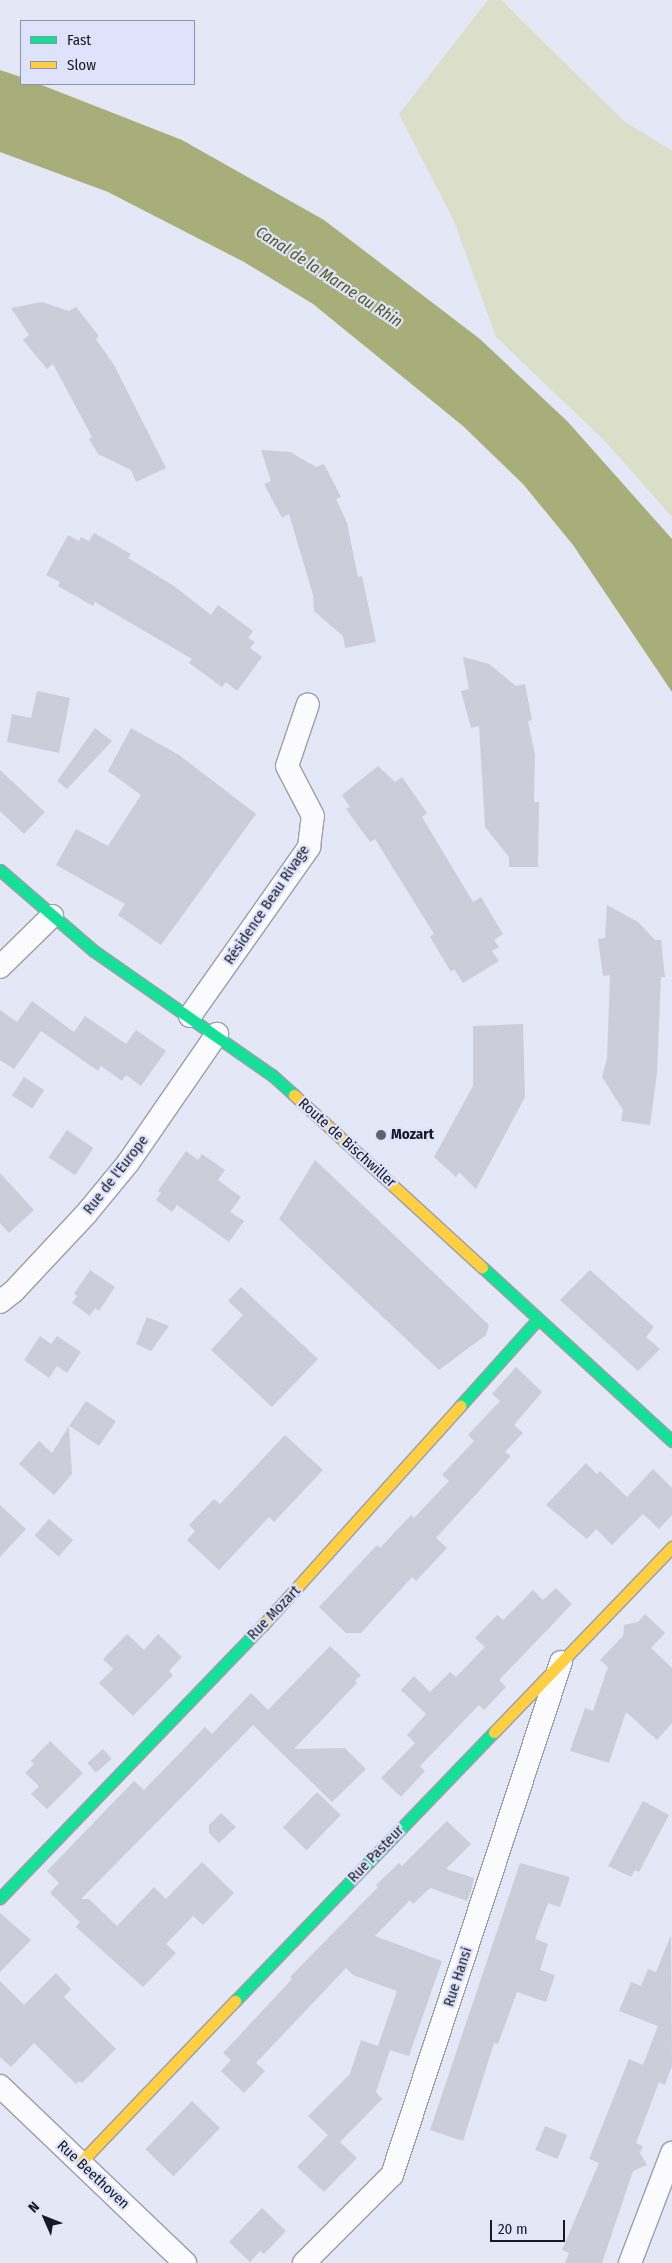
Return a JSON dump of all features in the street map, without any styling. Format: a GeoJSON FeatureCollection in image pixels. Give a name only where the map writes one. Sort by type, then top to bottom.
{"type":"FeatureCollection","features":[{"type":"Feature","properties":{"kind":"street","name":"Résidence Beau Rivage"},"geometry":{"type":"LineString","coordinates":[[190,1016],[309,847],[313,816],[287,766],[308,704]]}},
{"type":"Feature","properties":{"kind":"street","name":"Route de Bischwiller"},"geometry":{"type":"LineString","coordinates":[[0,870],[94,951],[217,1034],[301,1100],[672,1441]]}},
{"type":"Feature","properties":{"kind":"street"},"geometry":{"type":"LineString","coordinates":[[0,967],[52,916]]}},
{"type":"Feature","properties":{"kind":"street","name":"Rue de l'Europe"},"geometry":{"type":"LineString","coordinates":[[0,1302],[13,1292],[86,1214],[128,1163],[217,1034]]}},
{"type":"Feature","properties":{"kind":"street","name":"Rue Mozart"},"geometry":{"type":"LineString","coordinates":[[0,1898],[293,1594],[538,1319]]}},
{"type":"Feature","properties":{"kind":"street","name":"Rue Pasteur"},"geometry":{"type":"LineString","coordinates":[[81,2162],[672,1547]]}},
{"type":"Feature","properties":{"kind":"street","name":"Rue Hansi"},"geometry":{"type":"LineString","coordinates":[[304,2263],[392,2175],[562,1660]]}},
{"type":"Feature","properties":{"kind":"street","name":"Rue Beethoven"},"geometry":{"type":"LineString","coordinates":[[0,2086],[185,2263]]}},
{"type":"Feature","properties":{"kind":"street"},"geometry":{"type":"LineString","coordinates":[[630,2263],[672,2153]]}},
{"type":"Feature","properties":{"kind":"shaded area"},"geometry":{"type":"Polygon","coordinates":[[[488,0],[501,0],[624,121],[672,151],[672,517],[605,441],[496,337],[454,221],[399,114],[488,0]]]}},
{"type":"Feature","properties":{"kind":"water","name":"Canal de la Marne au Rhin"},"geometry":{"type":"Polygon","coordinates":[[[0,70],[20,77],[20,85],[42,85],[182,140],[324,220],[480,339],[568,422],[672,539],[672,692],[573,545],[523,484],[463,426],[313,304],[244,262],[108,192],[0,152],[0,70]]]}},
{"type":"Feature","properties":{"kind":"building"},"geometry":{"type":"Polygon","coordinates":[[[42,302],[69,311],[76,307],[99,336],[96,339],[114,365],[166,468],[136,482],[131,470],[98,454],[89,439],[92,437],[53,364],[47,369],[23,340],[29,335],[11,308],[42,302]]]}},
{"type":"Feature","properties":{"kind":"building"},"geometry":{"type":"Polygon","coordinates":[[[261,450],[290,452],[316,467],[324,464],[341,497],[336,499],[347,523],[358,577],[362,576],[376,642],[345,648],[343,636],[314,611],[313,595],[289,514],[282,518],[264,484],[271,481],[261,450]]]}},
{"type":"Feature","properties":{"kind":"building"},"geometry":{"type":"Polygon","coordinates":[[[94,533],[131,554],[128,558],[174,586],[211,615],[218,605],[253,631],[248,638],[255,642],[250,648],[262,657],[237,691],[226,682],[222,687],[189,663],[192,659],[95,602],[93,606],[58,586],[60,582],[46,575],[68,535],[79,541],[81,537],[89,541],[94,533]]]}},
{"type":"Feature","properties":{"kind":"building"},"geometry":{"type":"Polygon","coordinates":[[[463,657],[489,664],[516,686],[525,684],[532,720],[528,721],[535,755],[534,802],[539,802],[538,867],[509,867],[509,857],[485,827],[479,726],[471,728],[461,691],[469,689],[463,657]]]}},
{"type":"Feature","properties":{"kind":"building"},"geometry":{"type":"Polygon","coordinates":[[[37,691],[70,698],[59,753],[7,742],[12,714],[31,718],[37,691]]]}},
{"type":"Feature","properties":{"kind":"building"},"geometry":{"type":"Polygon","coordinates":[[[95,728],[112,741],[67,789],[57,781],[95,728]]]}},
{"type":"Feature","properties":{"kind":"building"},"geometry":{"type":"Polygon","coordinates":[[[131,728],[179,755],[256,814],[161,945],[118,915],[125,904],[56,865],[76,829],[108,846],[141,795],[108,771],[131,728]]]}},
{"type":"Feature","properties":{"kind":"building"},"geometry":{"type":"Polygon","coordinates":[[[378,766],[395,782],[402,777],[427,813],[422,817],[473,902],[481,897],[503,934],[494,940],[499,947],[492,951],[499,961],[463,983],[454,969],[451,972],[430,937],[434,934],[375,839],[370,842],[346,809],[350,807],[342,795],[378,766]]]}},
{"type":"Feature","properties":{"kind":"building"},"geometry":{"type":"Polygon","coordinates":[[[0,770],[45,812],[24,834],[0,811],[0,770]]]}},
{"type":"Feature","properties":{"kind":"building"},"geometry":{"type":"Polygon","coordinates":[[[607,905],[638,922],[655,940],[661,940],[665,977],[661,977],[657,1073],[650,1125],[621,1121],[623,1110],[602,1077],[607,1058],[610,975],[603,976],[598,939],[605,938],[607,905]]]}},
{"type":"Feature","properties":{"kind":"building"},"geometry":{"type":"Polygon","coordinates":[[[32,1001],[74,1032],[85,1016],[126,1044],[136,1030],[166,1051],[141,1086],[126,1075],[122,1081],[101,1066],[98,1071],[41,1031],[14,1069],[0,1060],[0,1010],[17,1022],[32,1001]]]}},
{"type":"Feature","properties":{"kind":"building"},"geometry":{"type":"Polygon","coordinates":[[[523,1024],[525,1097],[476,1189],[459,1172],[456,1177],[434,1157],[473,1086],[473,1026],[523,1024]]]}},
{"type":"Feature","properties":{"kind":"building"},"geometry":{"type":"Polygon","coordinates":[[[24,1077],[44,1090],[32,1109],[12,1095],[24,1077]]]}},
{"type":"Feature","properties":{"kind":"building"},"geometry":{"type":"Polygon","coordinates":[[[67,1130],[94,1148],[75,1175],[49,1157],[67,1130]]]}},
{"type":"Feature","properties":{"kind":"building"},"geometry":{"type":"Polygon","coordinates":[[[186,1151],[198,1160],[202,1154],[225,1170],[218,1180],[241,1197],[230,1212],[244,1221],[229,1242],[177,1205],[172,1212],[156,1200],[161,1193],[158,1191],[186,1151]]]}},
{"type":"Feature","properties":{"kind":"building"},"geometry":{"type":"Polygon","coordinates":[[[315,1160],[489,1325],[486,1335],[439,1370],[279,1219],[315,1160]]]}},
{"type":"Feature","properties":{"kind":"building"},"geometry":{"type":"Polygon","coordinates":[[[0,1173],[34,1210],[9,1233],[0,1223],[0,1173]]]}},
{"type":"Feature","properties":{"kind":"building"},"geometry":{"type":"Polygon","coordinates":[[[90,1270],[115,1287],[99,1311],[95,1308],[90,1316],[72,1303],[77,1296],[74,1294],[90,1270]]]}},
{"type":"Feature","properties":{"kind":"building"},"geometry":{"type":"Polygon","coordinates":[[[590,1270],[654,1327],[646,1337],[660,1349],[638,1371],[560,1300],[590,1270]]]}},
{"type":"Feature","properties":{"kind":"building"},"geometry":{"type":"Polygon","coordinates":[[[241,1287],[318,1359],[272,1407],[211,1350],[243,1315],[228,1301],[241,1287]]]}},
{"type":"Feature","properties":{"kind":"building"},"geometry":{"type":"Polygon","coordinates":[[[147,1317],[169,1326],[151,1351],[136,1344],[147,1317]]]}},
{"type":"Feature","properties":{"kind":"building"},"geometry":{"type":"Polygon","coordinates":[[[40,1336],[51,1344],[57,1336],[81,1352],[67,1373],[57,1366],[49,1378],[24,1360],[40,1336]]]}},
{"type":"Feature","properties":{"kind":"building"},"geometry":{"type":"Polygon","coordinates":[[[516,1367],[542,1392],[514,1425],[523,1433],[505,1452],[511,1456],[436,1538],[447,1548],[416,1581],[412,1577],[361,1633],[346,1633],[319,1607],[377,1545],[380,1548],[411,1515],[414,1518],[449,1481],[442,1475],[474,1441],[468,1435],[500,1401],[492,1394],[516,1367]]]}},
{"type":"Feature","properties":{"kind":"building"},"geometry":{"type":"Polygon","coordinates":[[[86,1401],[116,1421],[99,1446],[69,1426],[86,1401]]]}},
{"type":"Feature","properties":{"kind":"building"},"geometry":{"type":"Polygon","coordinates":[[[69,1426],[72,1474],[54,1495],[19,1464],[39,1441],[52,1453],[69,1426]]]}},
{"type":"Feature","properties":{"kind":"building"},"geometry":{"type":"Polygon","coordinates":[[[285,1435],[323,1470],[274,1522],[269,1517],[219,1570],[187,1540],[195,1531],[189,1525],[214,1499],[220,1504],[285,1435]]]}},
{"type":"Feature","properties":{"kind":"building"},"geometry":{"type":"Polygon","coordinates":[[[586,1463],[597,1474],[600,1471],[627,1497],[653,1469],[672,1488],[672,1515],[659,1529],[643,1514],[612,1545],[596,1529],[587,1539],[546,1505],[586,1463]]]}},
{"type":"Feature","properties":{"kind":"building"},"geometry":{"type":"Polygon","coordinates":[[[0,1505],[26,1529],[0,1557],[0,1505]]]}},
{"type":"Feature","properties":{"kind":"building"},"geometry":{"type":"Polygon","coordinates":[[[49,1519],[73,1540],[59,1557],[35,1536],[49,1519]]]}},
{"type":"Feature","properties":{"kind":"building"},"geometry":{"type":"Polygon","coordinates":[[[556,1588],[572,1604],[499,1680],[506,1687],[484,1710],[479,1705],[420,1766],[425,1771],[401,1797],[381,1778],[415,1743],[407,1735],[426,1714],[401,1690],[414,1676],[430,1692],[450,1672],[456,1677],[485,1647],[475,1638],[497,1615],[503,1620],[533,1590],[543,1600],[556,1588]]]}},
{"type":"Feature","properties":{"kind":"building"},"geometry":{"type":"Polygon","coordinates":[[[645,1614],[665,1633],[651,1648],[672,1668],[672,1723],[657,1740],[626,1712],[609,1763],[570,1751],[585,1708],[593,1711],[608,1667],[600,1660],[623,1636],[624,1625],[638,1622],[645,1614]]]}},
{"type":"Feature","properties":{"kind":"building"},"geometry":{"type":"Polygon","coordinates":[[[127,1634],[144,1650],[158,1634],[182,1657],[169,1671],[173,1675],[133,1716],[99,1683],[113,1669],[103,1659],[127,1634]]]}},
{"type":"Feature","properties":{"kind":"building"},"geometry":{"type":"Polygon","coordinates":[[[330,1646],[361,1675],[355,1681],[357,1683],[294,1749],[345,1748],[366,1769],[332,1802],[253,1725],[81,1899],[89,1899],[117,1926],[154,1887],[166,1899],[202,1862],[234,1893],[203,1925],[193,1916],[166,1944],[176,1953],[143,1987],[76,1927],[80,1922],[50,1893],[59,1883],[47,1871],[134,1781],[144,1790],[205,1727],[212,1734],[251,1693],[268,1710],[330,1646]]]}},
{"type":"Feature","properties":{"kind":"building"},"geometry":{"type":"Polygon","coordinates":[[[50,1741],[83,1773],[47,1809],[31,1794],[39,1786],[25,1773],[34,1764],[31,1761],[50,1741]]]}},
{"type":"Feature","properties":{"kind":"building"},"geometry":{"type":"Polygon","coordinates":[[[103,1749],[112,1759],[96,1773],[87,1763],[103,1749]]]}},
{"type":"Feature","properties":{"kind":"building"},"geometry":{"type":"Polygon","coordinates":[[[317,1792],[341,1815],[307,1850],[283,1827],[317,1792]]]}},
{"type":"Feature","properties":{"kind":"building"},"geometry":{"type":"Polygon","coordinates":[[[643,1801],[669,1815],[639,1872],[635,1870],[631,1877],[608,1866],[643,1801]]]}},
{"type":"Feature","properties":{"kind":"building"},"geometry":{"type":"Polygon","coordinates":[[[221,1813],[236,1827],[219,1843],[209,1833],[209,1825],[221,1813]]]}},
{"type":"Feature","properties":{"kind":"building"},"geometry":{"type":"Polygon","coordinates":[[[447,1821],[471,1844],[446,1869],[474,1878],[467,1901],[430,1888],[413,1904],[410,1900],[375,1936],[442,1961],[409,2056],[390,2050],[376,2092],[382,2099],[340,2142],[357,2158],[324,2192],[297,2167],[328,2135],[308,2116],[350,2074],[361,2040],[378,2046],[397,1991],[353,1975],[346,1968],[256,2063],[265,2071],[244,2093],[221,2071],[231,2060],[223,2053],[292,1979],[290,1977],[378,1887],[376,1885],[399,1863],[402,1866],[447,1821]]]}},
{"type":"Feature","properties":{"kind":"building"},"geometry":{"type":"Polygon","coordinates":[[[520,1863],[570,1877],[560,1907],[548,1903],[535,1939],[548,1944],[540,1970],[555,1975],[546,2002],[517,1992],[498,2044],[494,2043],[463,2141],[430,2130],[520,1863]]]}},
{"type":"Feature","properties":{"kind":"building"},"geometry":{"type":"Polygon","coordinates":[[[0,1913],[31,1940],[0,1972],[0,1913]]]}},
{"type":"Feature","properties":{"kind":"building"},"geometry":{"type":"Polygon","coordinates":[[[671,1935],[672,2066],[665,2085],[659,2082],[636,2143],[643,2146],[640,2153],[647,2165],[633,2171],[602,2263],[565,2263],[569,2253],[562,2250],[599,2163],[589,2159],[629,2059],[643,2065],[658,2026],[619,2011],[631,1982],[641,1986],[648,1969],[656,1972],[671,1935]]]}},
{"type":"Feature","properties":{"kind":"building"},"geometry":{"type":"Polygon","coordinates":[[[56,1973],[71,1989],[64,1997],[116,2049],[82,2083],[79,2081],[76,2084],[34,2043],[11,2067],[0,2057],[0,1981],[24,2005],[56,1973]]]}},
{"type":"Feature","properties":{"kind":"building"},"geometry":{"type":"Polygon","coordinates":[[[192,2101],[220,2128],[174,2176],[145,2149],[192,2101]]]}},
{"type":"Feature","properties":{"kind":"building"},"geometry":{"type":"Polygon","coordinates":[[[545,2126],[567,2135],[558,2159],[535,2150],[545,2126]]]}},
{"type":"Feature","properties":{"kind":"building"},"geometry":{"type":"Polygon","coordinates":[[[262,2208],[286,2231],[264,2254],[260,2251],[250,2262],[229,2242],[262,2208]]]}},
{"type":"Feature","properties":{"kind":"traffic: fast"},"geometry":{"type":"LineString","coordinates":[[0,870],[94,951],[272,1075],[294,1095]]}},
{"type":"Feature","properties":{"kind":"traffic: fast"},"geometry":{"type":"LineString","coordinates":[[482,1267],[672,1441]]}},
{"type":"Feature","properties":{"kind":"traffic: fast"},"geometry":{"type":"LineString","coordinates":[[460,1406],[538,1319]]}},
{"type":"Feature","properties":{"kind":"traffic: fast"},"geometry":{"type":"LineString","coordinates":[[0,1898],[263,1625]]}},
{"type":"Feature","properties":{"kind":"traffic: fast"},"geometry":{"type":"LineString","coordinates":[[235,2001],[494,1732]]}},
{"type":"Feature","properties":{"kind":"traffic: slow"},"geometry":{"type":"LineString","coordinates":[[294,1095],[482,1267]]}},
{"type":"Feature","properties":{"kind":"traffic: slow"},"geometry":{"type":"LineString","coordinates":[[263,1625],[460,1406]]}},
{"type":"Feature","properties":{"kind":"traffic: slow"},"geometry":{"type":"LineString","coordinates":[[494,1732],[672,1547]]}},
{"type":"Feature","properties":{"kind":"traffic: slow"},"geometry":{"type":"LineString","coordinates":[[81,2162],[235,2001]]}},
{"type":"Feature","properties":{"kind":"place","name":"Mozart"},"geometry":{"type":"Point","coordinates":[381,1135]}}]}
